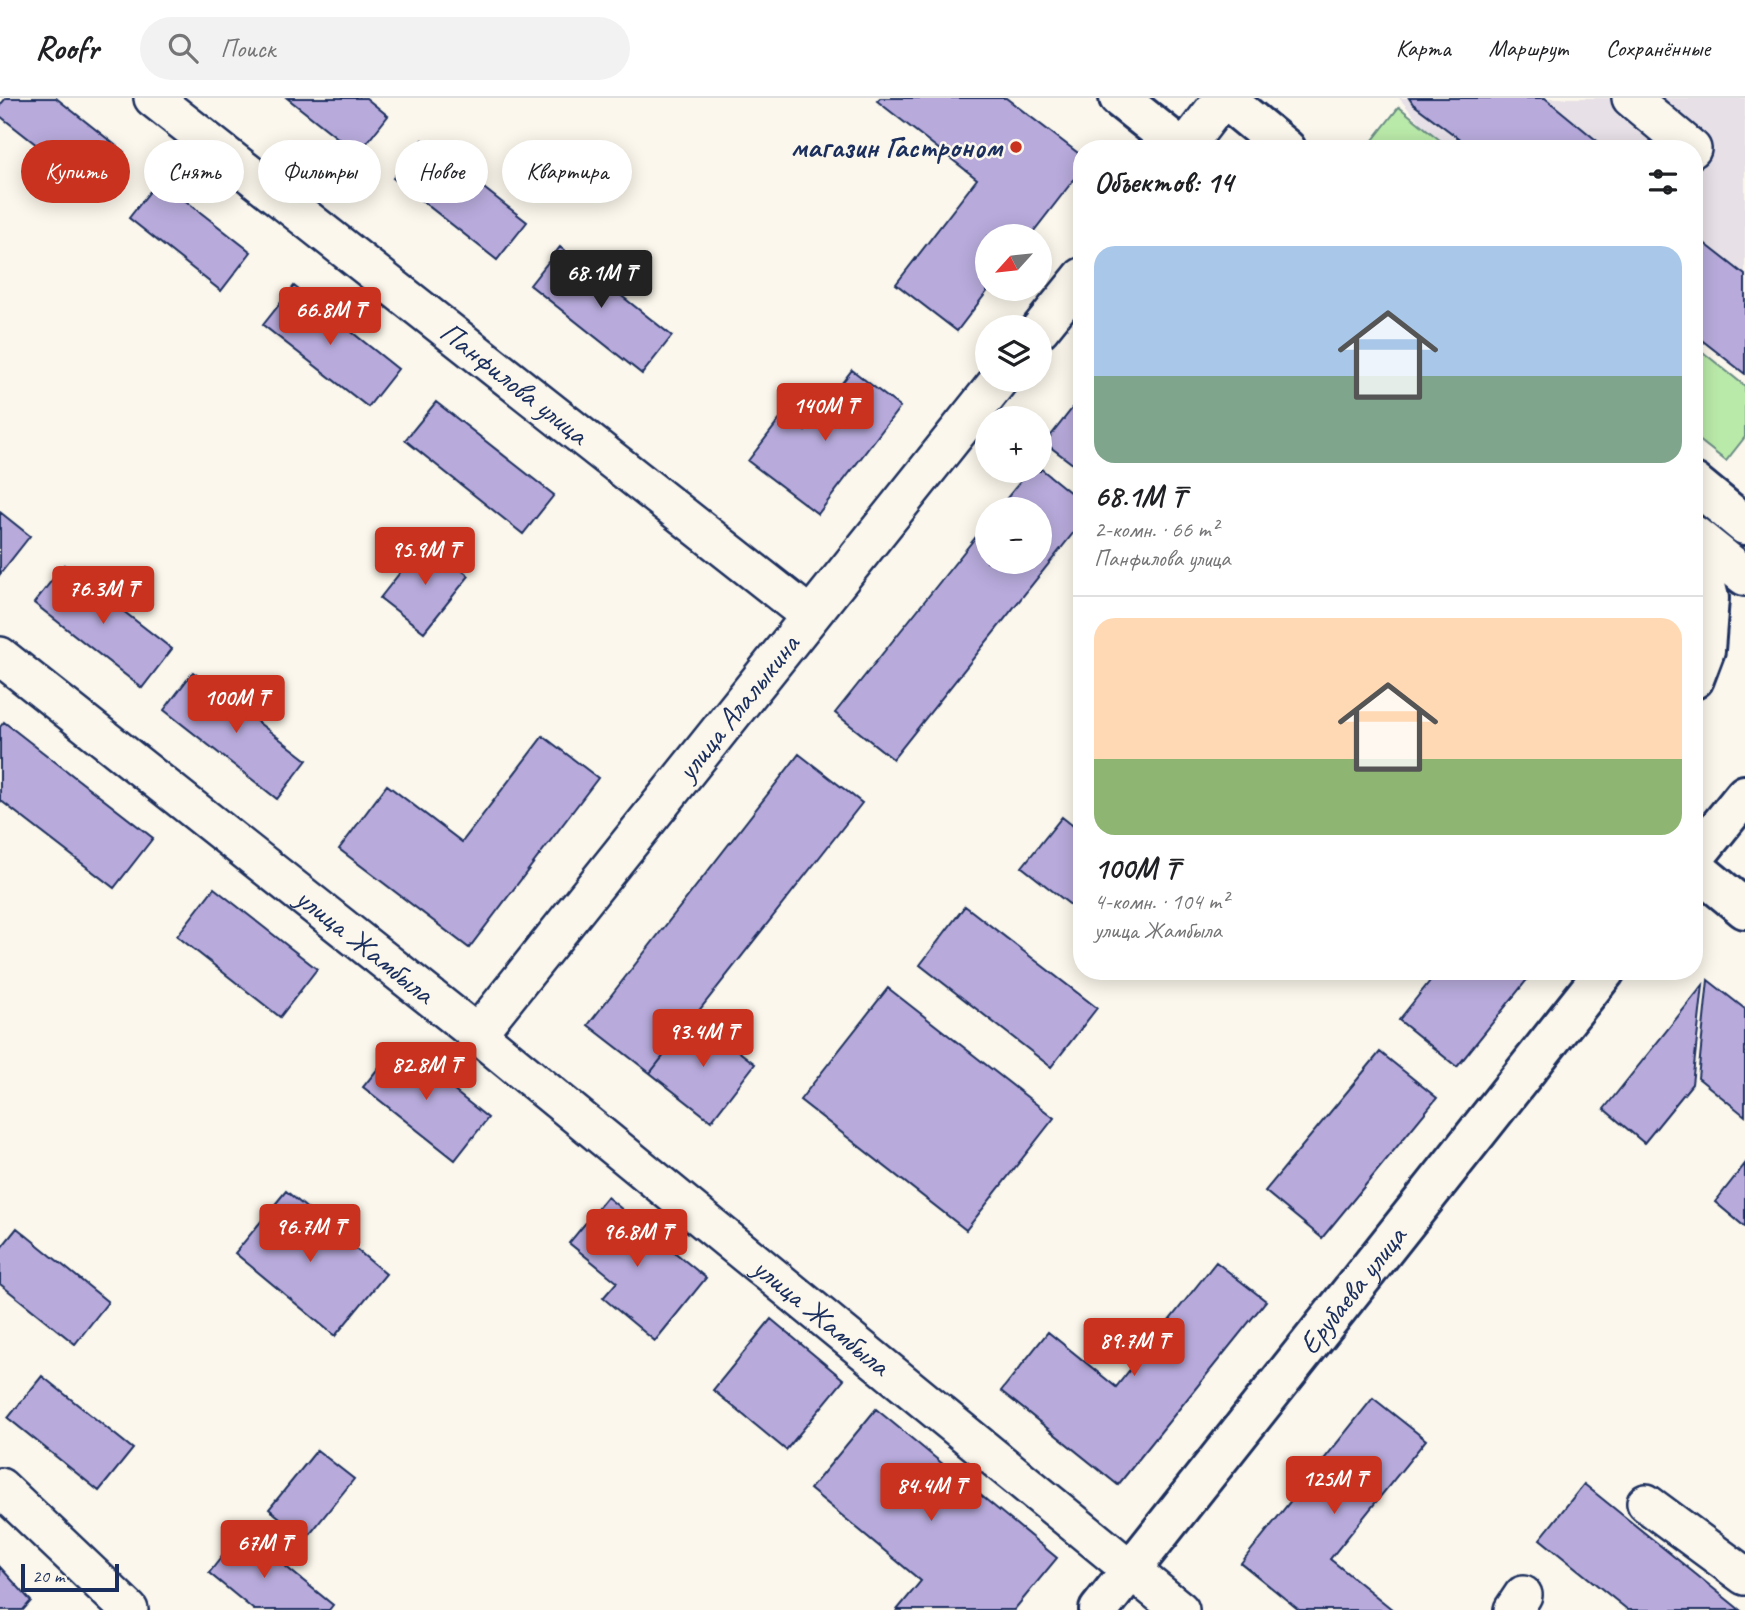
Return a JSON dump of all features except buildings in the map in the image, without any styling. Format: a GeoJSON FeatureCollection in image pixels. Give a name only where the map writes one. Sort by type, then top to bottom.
{"type":"FeatureCollection","features":[{"type":"Feature","properties":{"kind":"main road"},"geometry":{"type":"LineString","coordinates":[[1119,98],[1172,140]]}},
{"type":"Feature","properties":{"kind":"main road"},"geometry":{"type":"LineString","coordinates":[[1223,98],[1275,140]]}},
{"type":"Feature","properties":{"kind":"main road"},"geometry":{"type":"LineString","coordinates":[[1703,490],[1740,517]]}},
{"type":"Feature","properties":{"kind":"main road"},"geometry":{"type":"LineString","coordinates":[[1703,543],[1745,576]]}},
{"type":"Feature","properties":{"kind":"main road"},"geometry":{"type":"LineString","coordinates":[[1703,573],[1709,598],[1703,655]]}},
{"type":"Feature","properties":{"kind":"main road"},"geometry":{"type":"LineString","coordinates":[[1703,848],[1745,795]]}},
{"type":"Feature","properties":{"kind":"main road"},"geometry":{"type":"LineString","coordinates":[[1703,874],[1745,909]]}},
{"type":"Feature","properties":{"kind":"main road","name":"Ерубаева улица"},"geometry":{"type":"LineString","coordinates":[[1099,1610],[1598,980]]}},
{"type":"Feature","properties":{"kind":"street","name":"Панфилова улица"},"geometry":{"type":"LineString","coordinates":[[153,98],[810,616]]}},
{"type":"Feature","properties":{"kind":"street"},"geometry":{"type":"LineString","coordinates":[[1190,140],[1223,98]]}},
{"type":"Feature","properties":{"kind":"street"},"geometry":{"type":"LineString","coordinates":[[1631,98],[1681,140]]}},
{"type":"Feature","properties":{"kind":"street"},"geometry":{"type":"LineString","coordinates":[[1051,315],[1073,288]]}},
{"type":"Feature","properties":{"kind":"street","name":"улица Алалыкина"},"geometry":{"type":"LineString","coordinates":[[477,1034],[989,392]]}},
{"type":"Feature","properties":{"kind":"street","name":"улица Жамбыла"},"geometry":{"type":"LineString","coordinates":[[0,656],[477,1034],[1180,1610]]}},
{"type":"Feature","properties":{"kind":"street"},"geometry":{"type":"LineString","coordinates":[[0,1487],[129,1610]]}},
{"type":"Feature","properties":{"kind":"street"},"geometry":{"type":"LineString","coordinates":[[1646,1503],[1745,1576]]}},
{"type":"Feature","properties":{"kind":"shaded area"},"geometry":{"type":"Polygon","coordinates":[[[1399,98],[1745,98],[1745,375],[1703,342],[1703,140],[1441,140],[1422,125],[1399,98]]]}},
{"type":"Feature","properties":{"kind":"green space"},"geometry":{"type":"Polygon","coordinates":[[[1399,107],[1440,140],[1373,140],[1399,107]]]}},
{"type":"Feature","properties":{"kind":"green space"},"geometry":{"type":"Polygon","coordinates":[[[1703,352],[1745,386],[1745,437],[1726,461],[1703,443],[1703,352]]]}},
{"type":"Feature","properties":{"kind":"place","name":"магазин Гастроном"},"geometry":{"type":"Point","coordinates":[1016,147]}}]}
